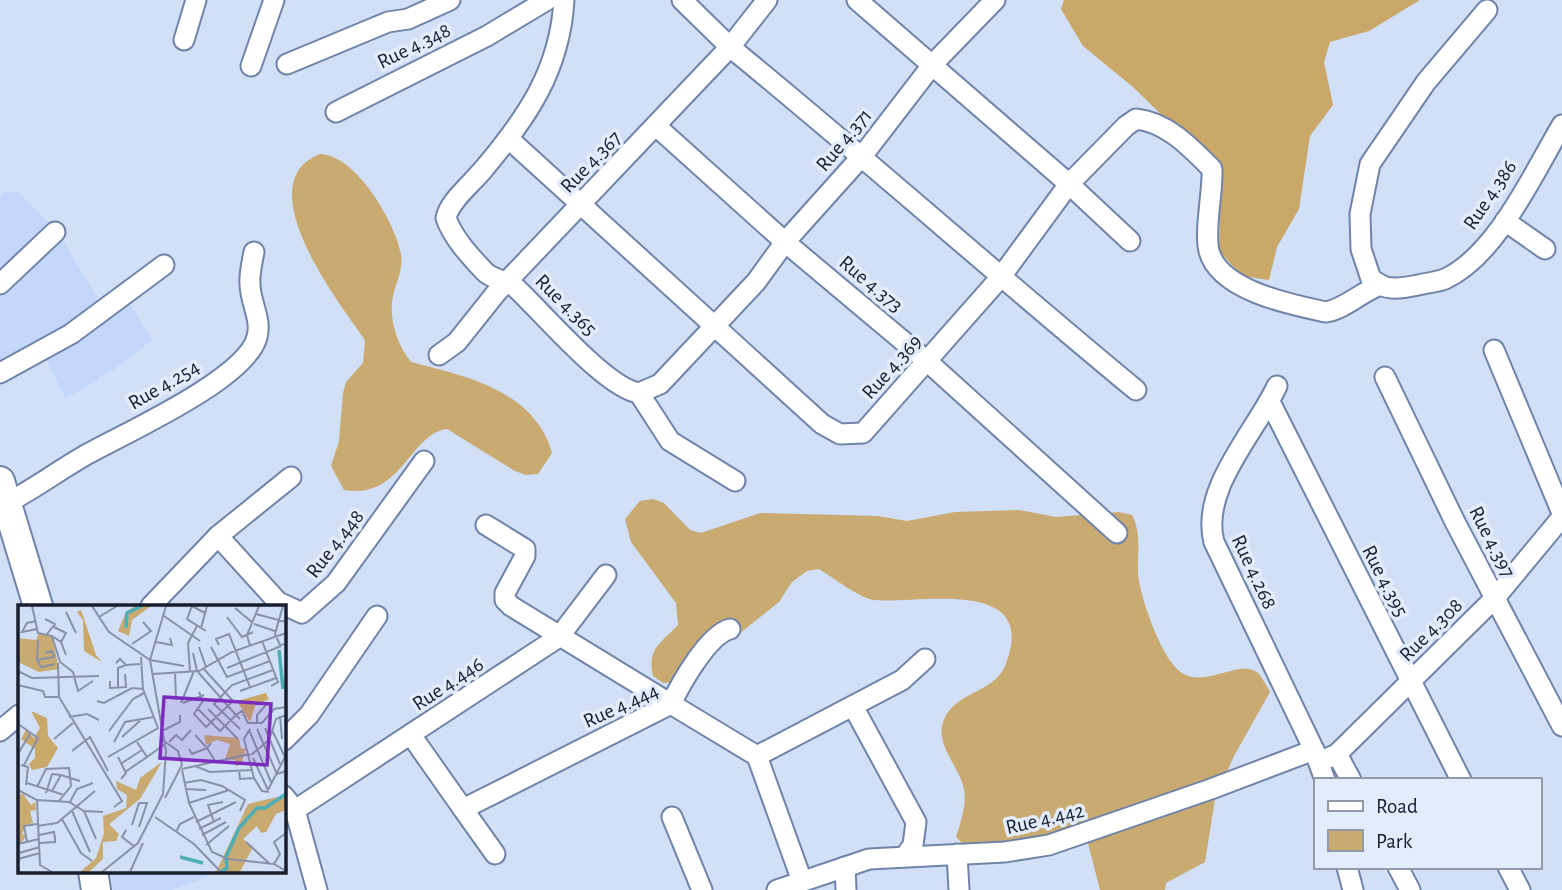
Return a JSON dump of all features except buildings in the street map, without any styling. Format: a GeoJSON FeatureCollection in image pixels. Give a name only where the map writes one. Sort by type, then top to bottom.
{"type":"FeatureCollection","features":[{"type":"Feature","properties":{"kind":"highway"},"geometry":{"type":"LineString","coordinates":[[4,492],[37,605]]}},
{"type":"Feature","properties":{"kind":"highway"},"geometry":{"type":"LineString","coordinates":[[93,872],[96,890]]}},
{"type":"Feature","properties":{"kind":"street"},"geometry":{"type":"LineString","coordinates":[[184,40],[196,0]]}},
{"type":"Feature","properties":{"kind":"street"},"geometry":{"type":"LineString","coordinates":[[251,66],[274,0]]}},
{"type":"Feature","properties":{"kind":"street"},"geometry":{"type":"LineString","coordinates":[[287,64],[450,0]]}},
{"type":"Feature","properties":{"kind":"street","name":"Rue 4.348"},"geometry":{"type":"LineString","coordinates":[[336,112],[487,36],[547,0]]}},
{"type":"Feature","properties":{"kind":"street","name":"Rue 4.365"},"geometry":{"type":"LineString","coordinates":[[564,0],[563,22],[554,61],[527,116],[447,213],[446,218],[462,246],[487,274],[510,281],[616,385],[639,393]]}},
{"type":"Feature","properties":{"kind":"street"},"geometry":{"type":"LineString","coordinates":[[682,0],[730,47],[863,155],[1000,278],[1136,390]]}},
{"type":"Feature","properties":{"kind":"street","name":"Rue 4.367"},"geometry":{"type":"LineString","coordinates":[[439,355],[457,342],[484,307],[730,47],[767,0]]}},
{"type":"Feature","properties":{"kind":"street"},"geometry":{"type":"LineString","coordinates":[[857,0],[1069,184],[1130,241]]}},
{"type":"Feature","properties":{"kind":"street","name":"Rue 4.371"},"geometry":{"type":"LineString","coordinates":[[717,325],[757,282],[785,242],[863,155],[933,64],[995,0]]}},
{"type":"Feature","properties":{"kind":"street"},"geometry":{"type":"LineString","coordinates":[[1381,285],[1371,279],[1361,249],[1360,214],[1370,164],[1426,82],[1487,10]]}},
{"type":"Feature","properties":{"kind":"street","name":"Rue 4.369"},"geometry":{"type":"LineString","coordinates":[[509,139],[717,325],[822,424],[840,434],[863,433],[1000,278],[1069,184],[1136,119],[1151,120],[1165,128],[1212,169],[1209,250],[1212,259],[1245,289],[1326,312]]}},
{"type":"Feature","properties":{"kind":"street","name":"Rue 4.386"},"geometry":{"type":"LineString","coordinates":[[1326,312],[1335,311],[1357,296],[1381,285],[1387,289],[1445,279],[1487,244],[1505,220],[1562,125]]}},
{"type":"Feature","properties":{"kind":"street","name":"Rue 4.373"},"geometry":{"type":"LineString","coordinates":[[656,126],[785,242],[928,362],[1118,533]]}},
{"type":"Feature","properties":{"kind":"street"},"geometry":{"type":"LineString","coordinates":[[1505,220],[1545,249]]}},
{"type":"Feature","properties":{"kind":"street"},"geometry":{"type":"LineString","coordinates":[[0,284],[55,232]]}},
{"type":"Feature","properties":{"kind":"street","name":"Rue 4.254"},"geometry":{"type":"LineString","coordinates":[[4,492],[82,458],[202,392],[251,351],[258,336],[250,285],[254,253]]}},
{"type":"Feature","properties":{"kind":"street"},"geometry":{"type":"LineString","coordinates":[[0,373],[71,334],[164,265]]}},
{"type":"Feature","properties":{"kind":"street"},"geometry":{"type":"LineString","coordinates":[[717,325],[660,384],[639,393],[670,441],[735,481]]}},
{"type":"Feature","properties":{"kind":"street"},"geometry":{"type":"LineString","coordinates":[[1494,350],[1562,515]]}},
{"type":"Feature","properties":{"kind":"street","name":"Rue 4.397"},"geometry":{"type":"LineString","coordinates":[[1385,377],[1562,726]]}},
{"type":"Feature","properties":{"kind":"street","name":"Rue 4.395"},"geometry":{"type":"LineString","coordinates":[[1273,394],[1410,683],[1460,778]]}},
{"type":"Feature","properties":{"kind":"street","name":"Rue 4.268"},"geometry":{"type":"LineString","coordinates":[[1273,394],[1221,484],[1211,508],[1209,526],[1213,542],[1319,764]]}},
{"type":"Feature","properties":{"kind":"street","name":"Rue 4.448"},"geometry":{"type":"LineString","coordinates":[[285,605],[302,613],[336,583],[424,461]]}},
{"type":"Feature","properties":{"kind":"street"},"geometry":{"type":"LineString","coordinates":[[153,605],[218,536],[291,477]]}},
{"type":"Feature","properties":{"kind":"street","name":"Rue 4.308"},"geometry":{"type":"LineString","coordinates":[[1319,764],[1337,754],[1495,598],[1562,515]]}},
{"type":"Feature","properties":{"kind":"street"},"geometry":{"type":"LineString","coordinates":[[486,525],[525,549],[525,556],[505,593],[505,600],[559,637],[671,704],[708,647],[720,632],[730,629]]}},
{"type":"Feature","properties":{"kind":"street","name":"Rue 4.448"},"geometry":{"type":"LineString","coordinates":[[218,536],[278,602],[285,605]]}},
{"type":"Feature","properties":{"kind":"street","name":"Rue 4.446"},"geometry":{"type":"LineString","coordinates":[[289,803],[411,735],[559,637],[606,575]]}},
{"type":"Feature","properties":{"kind":"street"},"geometry":{"type":"LineString","coordinates":[[285,739],[309,715],[377,617]]}},
{"type":"Feature","properties":{"kind":"street"},"geometry":{"type":"LineString","coordinates":[[803,881],[757,757],[854,708],[902,680],[925,659]]}},
{"type":"Feature","properties":{"kind":"street","name":"Rue 4.444"},"geometry":{"type":"LineString","coordinates":[[463,809],[671,704],[757,757]]}},
{"type":"Feature","properties":{"kind":"street"},"geometry":{"type":"LineString","coordinates":[[854,708],[916,822],[913,845],[906,855]]}},
{"type":"Feature","properties":{"kind":"street"},"geometry":{"type":"LineString","coordinates":[[0,731],[18,716]]}},
{"type":"Feature","properties":{"kind":"street"},"geometry":{"type":"LineString","coordinates":[[411,735],[495,854]]}},
{"type":"Feature","properties":{"kind":"street"},"geometry":{"type":"LineString","coordinates":[[1337,754],[1350,778]]}},
{"type":"Feature","properties":{"kind":"street","name":"Rue 4.442"},"geometry":{"type":"LineString","coordinates":[[777,890],[869,859],[1017,851],[1072,839],[1319,764]]}},
{"type":"Feature","properties":{"kind":"street"},"geometry":{"type":"LineString","coordinates":[[289,803],[317,890]]}},
{"type":"Feature","properties":{"kind":"street"},"geometry":{"type":"LineString","coordinates":[[672,817],[702,890]]}},
{"type":"Feature","properties":{"kind":"street"},"geometry":{"type":"LineString","coordinates":[[957,854],[959,890]]}},
{"type":"Feature","properties":{"kind":"street"},"geometry":{"type":"LineString","coordinates":[[845,867],[846,890]]}},
{"type":"Feature","properties":{"kind":"street"},"geometry":{"type":"LineString","coordinates":[[1348,869],[1353,890]]}},
{"type":"Feature","properties":{"kind":"street"},"geometry":{"type":"LineString","coordinates":[[1399,869],[1410,890]]}},
{"type":"Feature","properties":{"kind":"street"},"geometry":{"type":"LineString","coordinates":[[1509,869],[1520,890]]}},
{"type":"Feature","properties":{"kind":"shaded area"},"geometry":{"type":"Polygon","coordinates":[[[1064,0],[1420,0],[1369,31],[1330,42],[1324,62],[1333,105],[1310,136],[1299,209],[1277,247],[1269,280],[1242,276],[1219,251],[1221,173],[1133,87],[1083,46],[1061,9],[1064,0]]]}},
{"type":"Feature","properties":{"kind":"shaded area"},"geometry":{"type":"Polygon","coordinates":[[[4,192],[19,193],[57,231],[99,302],[124,295],[152,340],[113,370],[98,377],[99,380],[65,398],[43,352],[0,378],[0,197],[4,192]]]}},
{"type":"Feature","properties":{"kind":"shaded area"},"geometry":{"type":"Polygon","coordinates":[[[110,872],[218,872],[172,890],[113,890],[110,872]]]}},
{"type":"Feature","properties":{"kind":"green space"},"geometry":{"type":"Polygon","coordinates":[[[320,154],[334,157],[360,178],[372,192],[391,225],[402,260],[392,302],[392,318],[406,356],[411,362],[454,373],[496,390],[531,415],[543,432],[552,453],[538,474],[526,475],[515,471],[447,429],[434,433],[423,442],[392,476],[379,485],[364,490],[344,490],[331,466],[339,441],[343,393],[346,382],[363,363],[365,340],[320,273],[295,216],[292,190],[300,169],[320,154]]]}},
{"type":"Feature","properties":{"kind":"green space"},"geometry":{"type":"Polygon","coordinates":[[[653,499],[664,503],[690,530],[701,533],[760,513],[878,516],[907,521],[955,512],[1019,510],[1056,517],[1119,512],[1132,515],[1138,537],[1138,574],[1143,596],[1164,651],[1177,669],[1198,677],[1242,669],[1251,670],[1259,674],[1270,692],[1234,756],[1215,799],[1205,862],[1166,883],[1165,890],[1100,890],[1088,843],[1072,830],[990,846],[965,846],[956,837],[965,798],[963,785],[943,741],[942,726],[954,706],[991,683],[1005,666],[1012,637],[1006,618],[991,606],[970,600],[868,599],[819,569],[807,571],[792,582],[779,602],[740,633],[708,647],[677,682],[663,683],[653,676],[652,659],[656,648],[678,625],[676,603],[631,542],[625,519],[640,501],[653,499]]]}}]}
